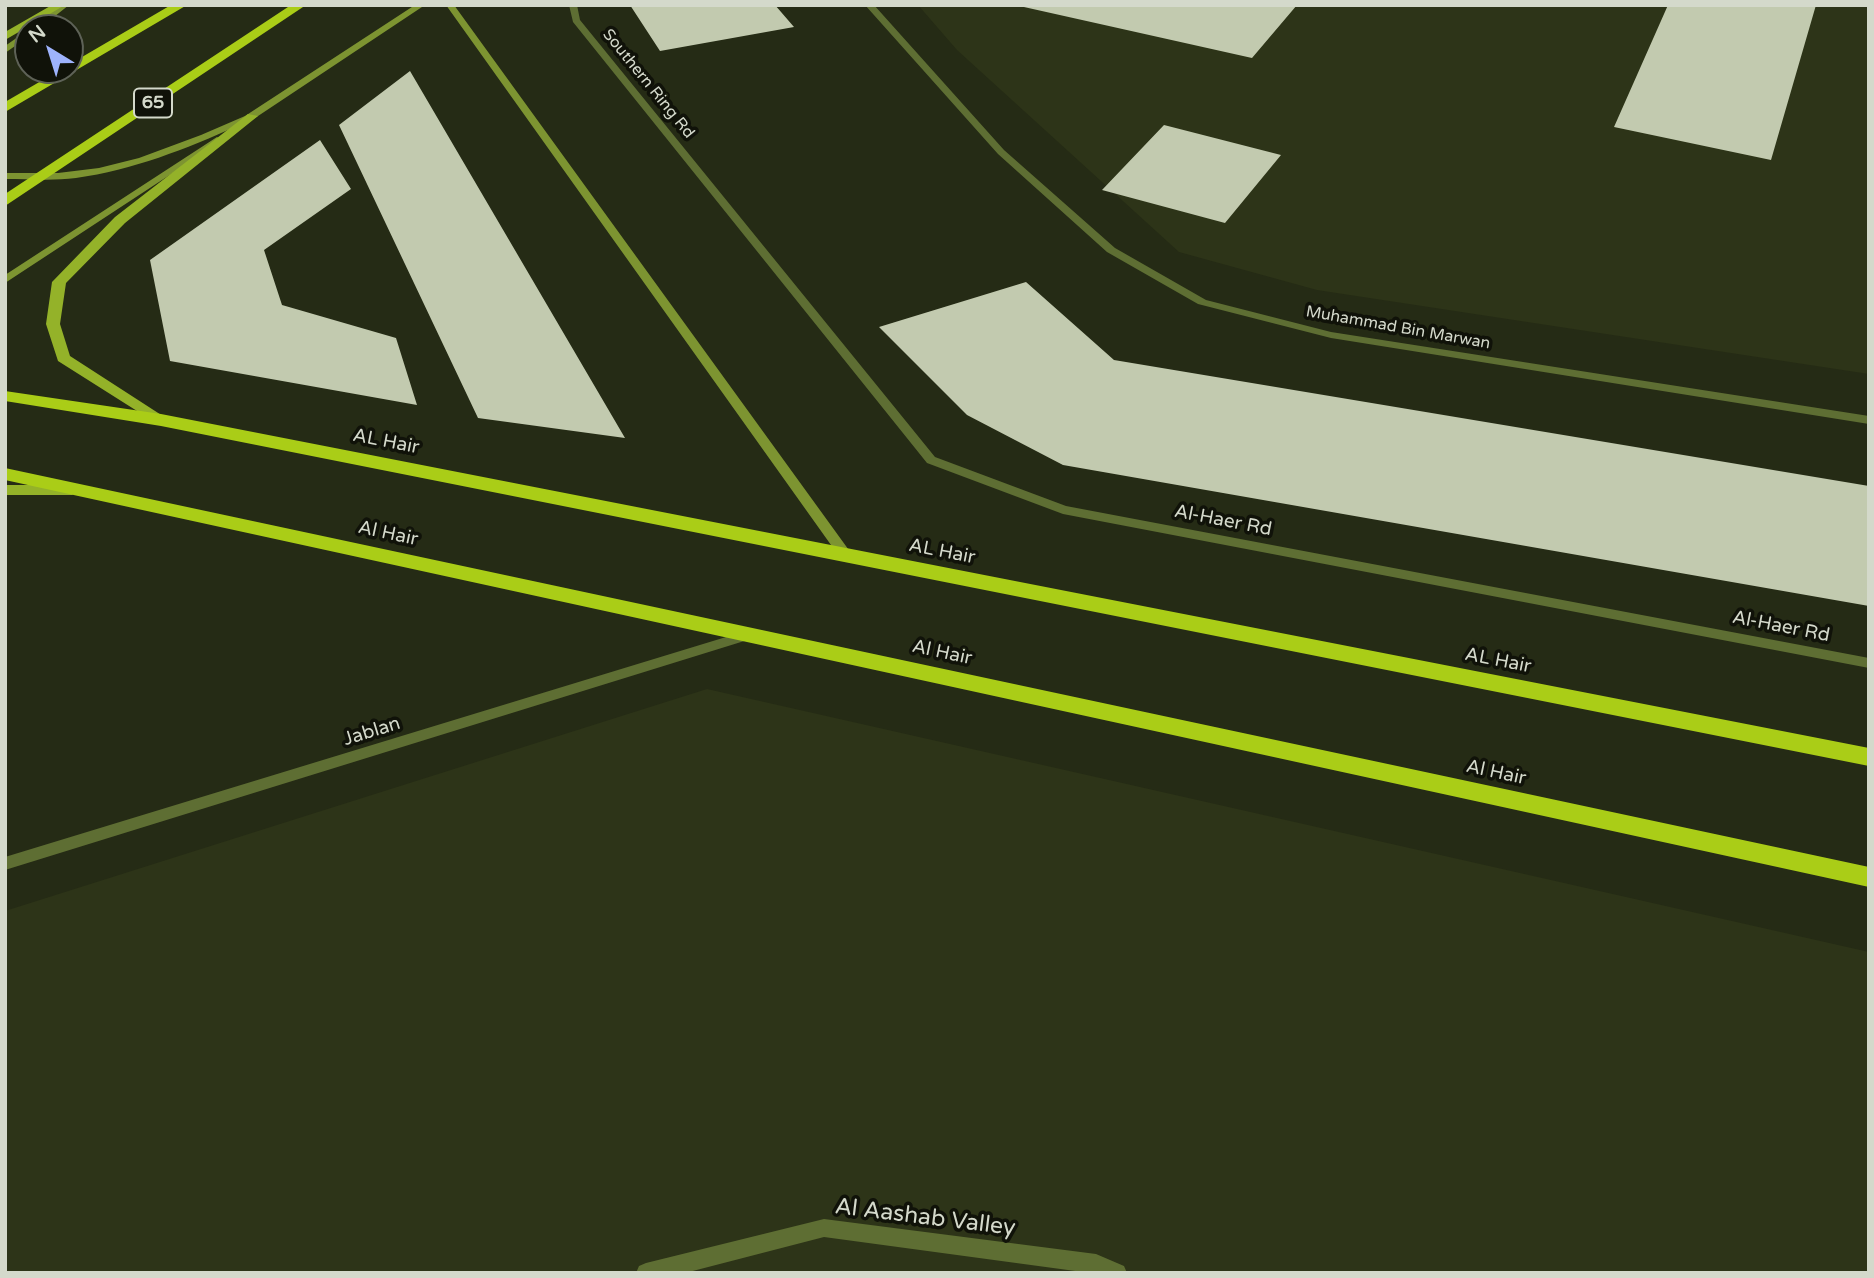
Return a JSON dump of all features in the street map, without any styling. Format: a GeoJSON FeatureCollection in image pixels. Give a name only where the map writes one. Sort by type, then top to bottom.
{"type":"FeatureCollection","features":[{"type":"Feature","properties":{"kind":"highway"},"geometry":{"type":"LineString","coordinates":[[84,62],[181,5]]}},
{"type":"Feature","properties":{"kind":"highway","name":"65"},"geometry":{"type":"LineString","coordinates":[[5,201],[300,5]]}},
{"type":"Feature","properties":{"kind":"highway"},"geometry":{"type":"LineString","coordinates":[[5,108],[46,84]]}},
{"type":"Feature","properties":{"kind":"highway","name":"AL Hair"},"geometry":{"type":"LineString","coordinates":[[5,396],[161,420],[1869,757]]}},
{"type":"Feature","properties":{"kind":"highway","name":"Al Hair"},"geometry":{"type":"LineString","coordinates":[[5,474],[1869,877]]}},
{"type":"Feature","properties":{"kind":"main road"},"geometry":{"type":"LineString","coordinates":[[5,37],[60,5]]}},
{"type":"Feature","properties":{"kind":"main road"},"geometry":{"type":"LineString","coordinates":[[161,420],[63,358],[53,324],[60,282],[120,220],[252,116]]}},
{"type":"Feature","properties":{"kind":"main road"},"geometry":{"type":"LineString","coordinates":[[5,490],[76,490]]}},
{"type":"Feature","properties":{"kind":"street"},"geometry":{"type":"LineString","coordinates":[[5,280],[421,5]]}},
{"type":"Feature","properties":{"kind":"street"},"geometry":{"type":"LineString","coordinates":[[450,5],[846,556]]}},
{"type":"Feature","properties":{"kind":"street","name":"Southern Ring Rd"},"geometry":{"type":"LineString","coordinates":[[573,5],[576,20],[705,180]]}},
{"type":"Feature","properties":{"kind":"street","name":"Muhammad Bin Marwan"},"geometry":{"type":"LineString","coordinates":[[869,5],[1001,152],[1111,250],[1202,302],[1332,335],[1869,420]]}},
{"type":"Feature","properties":{"kind":"street"},"geometry":{"type":"LineString","coordinates":[[5,176],[74,175],[110,169],[172,151],[252,116]]}},
{"type":"Feature","properties":{"kind":"street","name":"Al-Haer Rd"},"geometry":{"type":"LineString","coordinates":[[705,180],[931,460],[1063,510],[1869,663]]}},
{"type":"Feature","properties":{"kind":"street","name":"Jablan"},"geometry":{"type":"LineString","coordinates":[[5,864],[749,635]]}},
{"type":"Feature","properties":{"kind":"street","name":"Al Aashab Valley"},"geometry":{"type":"LineString","coordinates":[[646,1273],[824,1228],[1096,1264],[1117,1273]]}},
{"type":"Feature","properties":{"kind":"shaded area"},"geometry":{"type":"Polygon","coordinates":[[[918,5],[1869,5],[1869,374],[1317,290],[1179,252],[957,50],[918,5]]]}},
{"type":"Feature","properties":{"kind":"shaded area"},"geometry":{"type":"Polygon","coordinates":[[[707,689],[1869,952],[1869,1273],[5,1273],[5,911],[707,689]]]}},
{"type":"Feature","properties":{"kind":"building"},"geometry":{"type":"Polygon","coordinates":[[[630,5],[775,5],[794,27],[660,51],[630,5]]]}},
{"type":"Feature","properties":{"kind":"building"},"geometry":{"type":"Polygon","coordinates":[[[1015,5],[1297,5],[1252,58],[1015,5]]]}},
{"type":"Feature","properties":{"kind":"building"},"geometry":{"type":"Polygon","coordinates":[[[1668,5],[1816,5],[1771,160],[1614,127],[1668,5]]]}},
{"type":"Feature","properties":{"kind":"building"},"geometry":{"type":"Polygon","coordinates":[[[410,71],[625,438],[478,418],[339,125],[410,71]]]}},
{"type":"Feature","properties":{"kind":"building"},"geometry":{"type":"Polygon","coordinates":[[[1164,125],[1281,155],[1225,223],[1102,190],[1164,125]]]}},
{"type":"Feature","properties":{"kind":"building"},"geometry":{"type":"Polygon","coordinates":[[[320,140],[351,189],[264,250],[282,305],[396,338],[417,405],[170,361],[150,260],[320,140]]]}},
{"type":"Feature","properties":{"kind":"building"},"geometry":{"type":"Polygon","coordinates":[[[1026,282],[1114,360],[1869,486],[1869,606],[1063,465],[967,415],[879,327],[1026,282]]]}}]}
